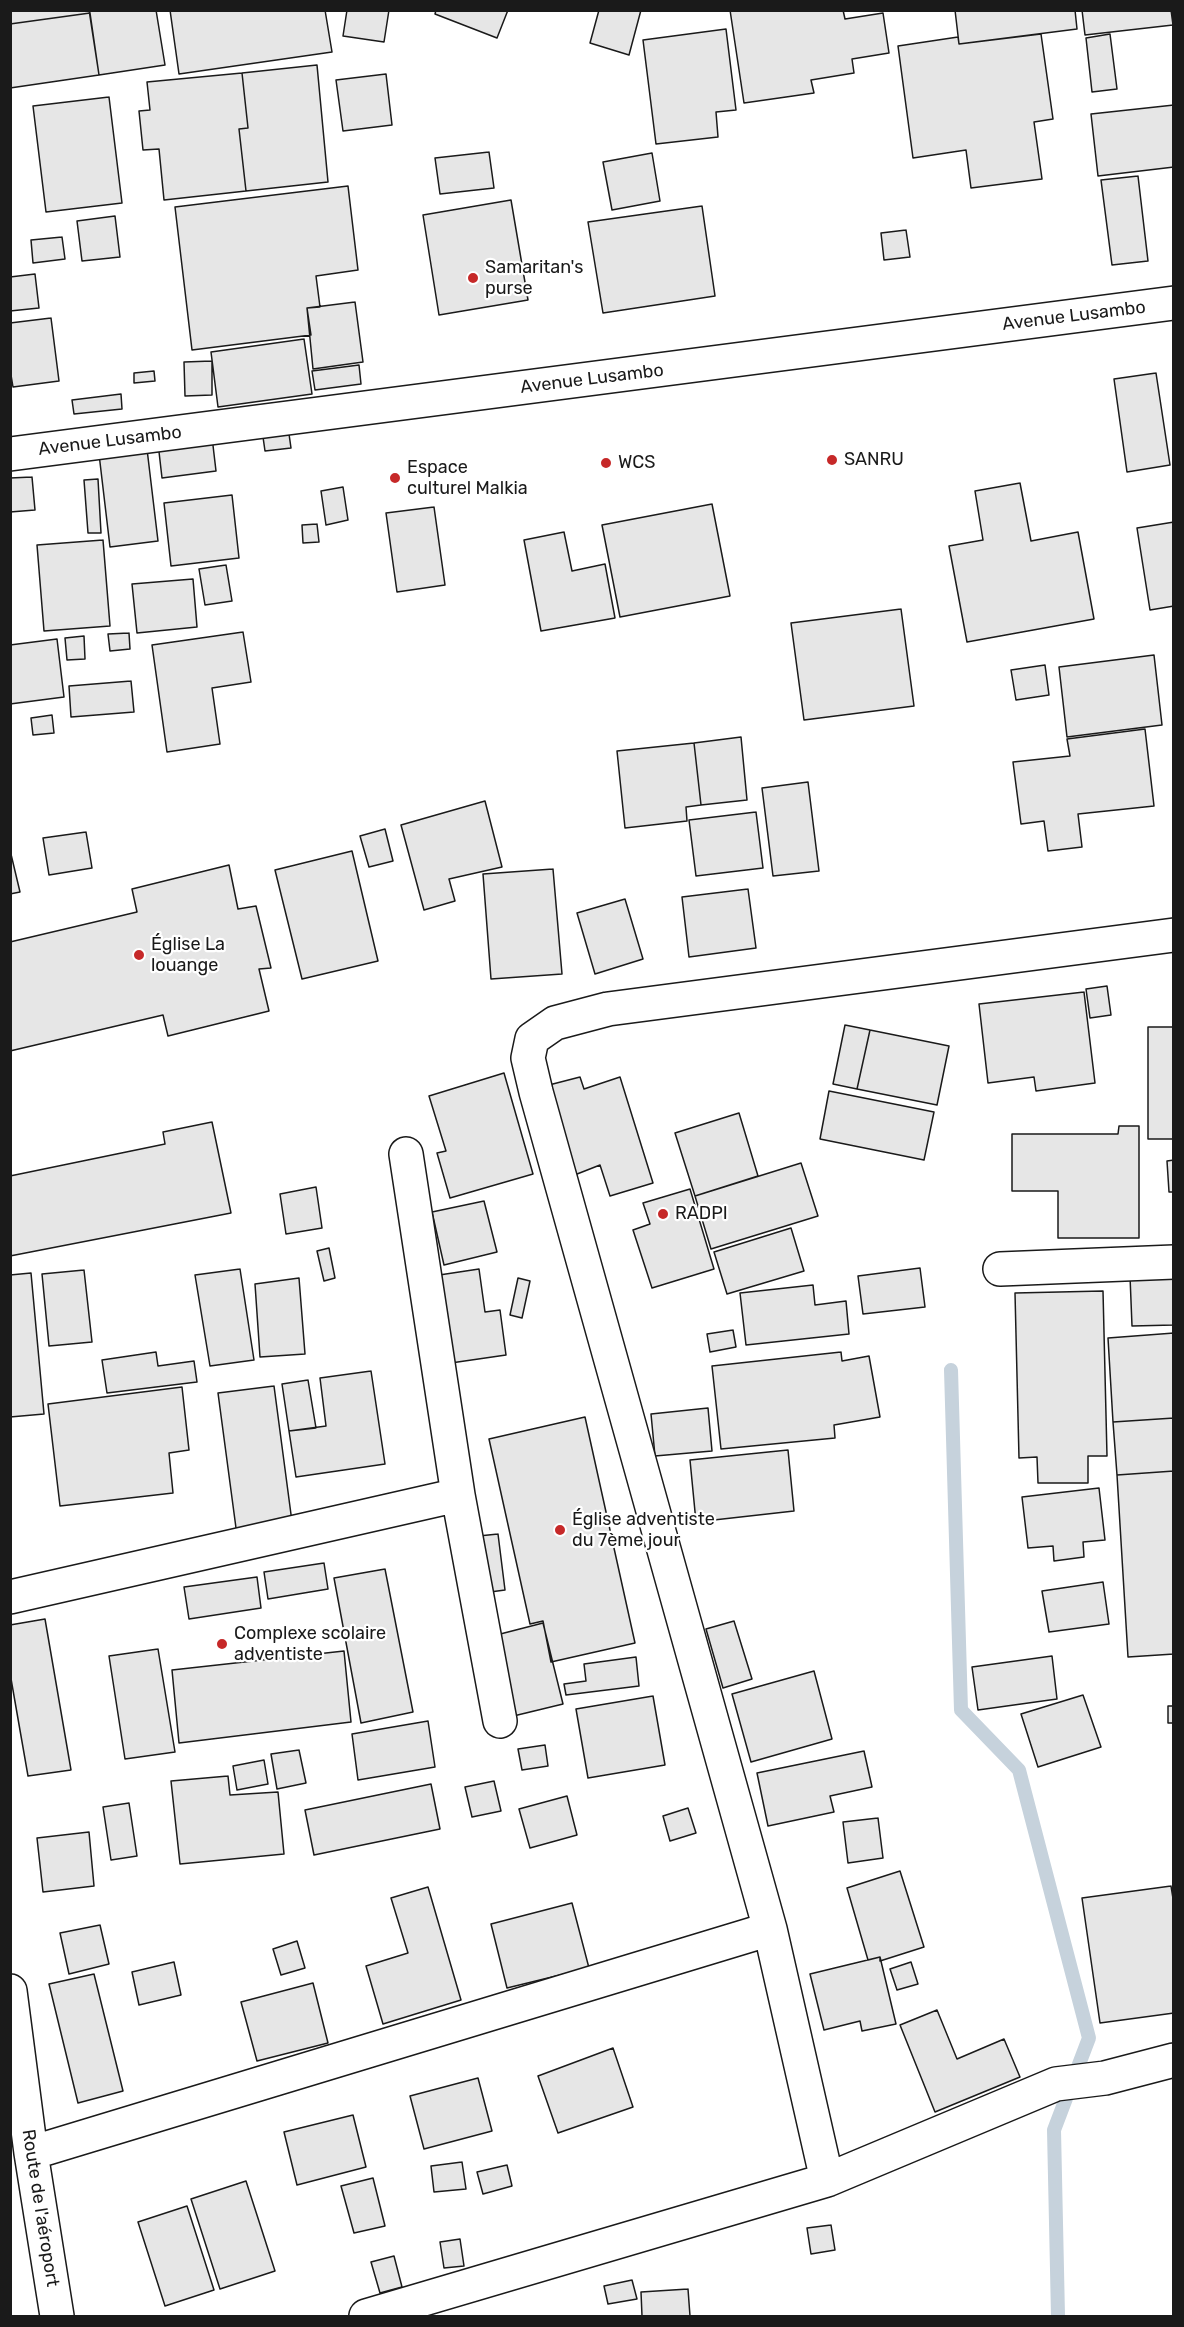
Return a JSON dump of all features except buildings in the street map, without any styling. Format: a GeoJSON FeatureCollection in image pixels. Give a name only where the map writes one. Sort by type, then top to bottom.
{"type":"FeatureCollection","features":[{"type":"Feature","properties":{"kind":"street","name":"Avenue Lusambo"},"geometry":{"type":"LineString","coordinates":[[10,454],[1173,303]]}},
{"type":"Feature","properties":{"kind":"street"},"geometry":{"type":"LineString","coordinates":[[827,2180],[770,1929],[536,1092],[528,1058],[532,1039],[555,1023],[608,1009],[1173,935]]}},
{"type":"Feature","properties":{"kind":"street"},"geometry":{"type":"LineString","coordinates":[[406,1154],[458,1495],[500,1721]]}},
{"type":"Feature","properties":{"kind":"street"},"geometry":{"type":"LineString","coordinates":[[1000,1269],[1173,1262]]}},
{"type":"Feature","properties":{"kind":"street"},"geometry":{"type":"LineString","coordinates":[[10,1597],[458,1495]]}},
{"type":"Feature","properties":{"kind":"street"},"geometry":{"type":"LineString","coordinates":[[31,2153],[770,1929]]}},
{"type":"Feature","properties":{"kind":"street","name":"Route de l'aéroport"},"geometry":{"type":"LineString","coordinates":[[10,1991],[31,2153],[57,2316]]}},
{"type":"Feature","properties":{"kind":"street"},"geometry":{"type":"LineString","coordinates":[[366,2316],[827,2180],[1056,2085],[1105,2078],[1173,2060]]}},
{"type":"Feature","properties":{"kind":"waterway"},"geometry":{"type":"LineString","coordinates":[[951,1370],[961,1710],[1019,1770],[1089,2038],[1054,2130],[1058,2316]]}},
{"type":"Feature","properties":{"kind":"place","name":"Samaritan's purse"},"geometry":{"type":"Point","coordinates":[473,278]}},
{"type":"Feature","properties":{"kind":"place","name":"SANRU"},"geometry":{"type":"Point","coordinates":[832,460]}},
{"type":"Feature","properties":{"kind":"place","name":"WCS"},"geometry":{"type":"Point","coordinates":[606,463]}},
{"type":"Feature","properties":{"kind":"place","name":"Espace culturel Malkia"},"geometry":{"type":"Point","coordinates":[395,478]}},
{"type":"Feature","properties":{"kind":"place","name":"Église La louange"},"geometry":{"type":"Point","coordinates":[139,955]}},
{"type":"Feature","properties":{"kind":"place","name":"RADPI"},"geometry":{"type":"Point","coordinates":[663,1214]}},
{"type":"Feature","properties":{"kind":"place","name":"Église adventiste du 7ème jour"},"geometry":{"type":"Point","coordinates":[560,1530]}},
{"type":"Feature","properties":{"kind":"place","name":"Complexe scolaire adventiste"},"geometry":{"type":"Point","coordinates":[222,1644]}}]}
